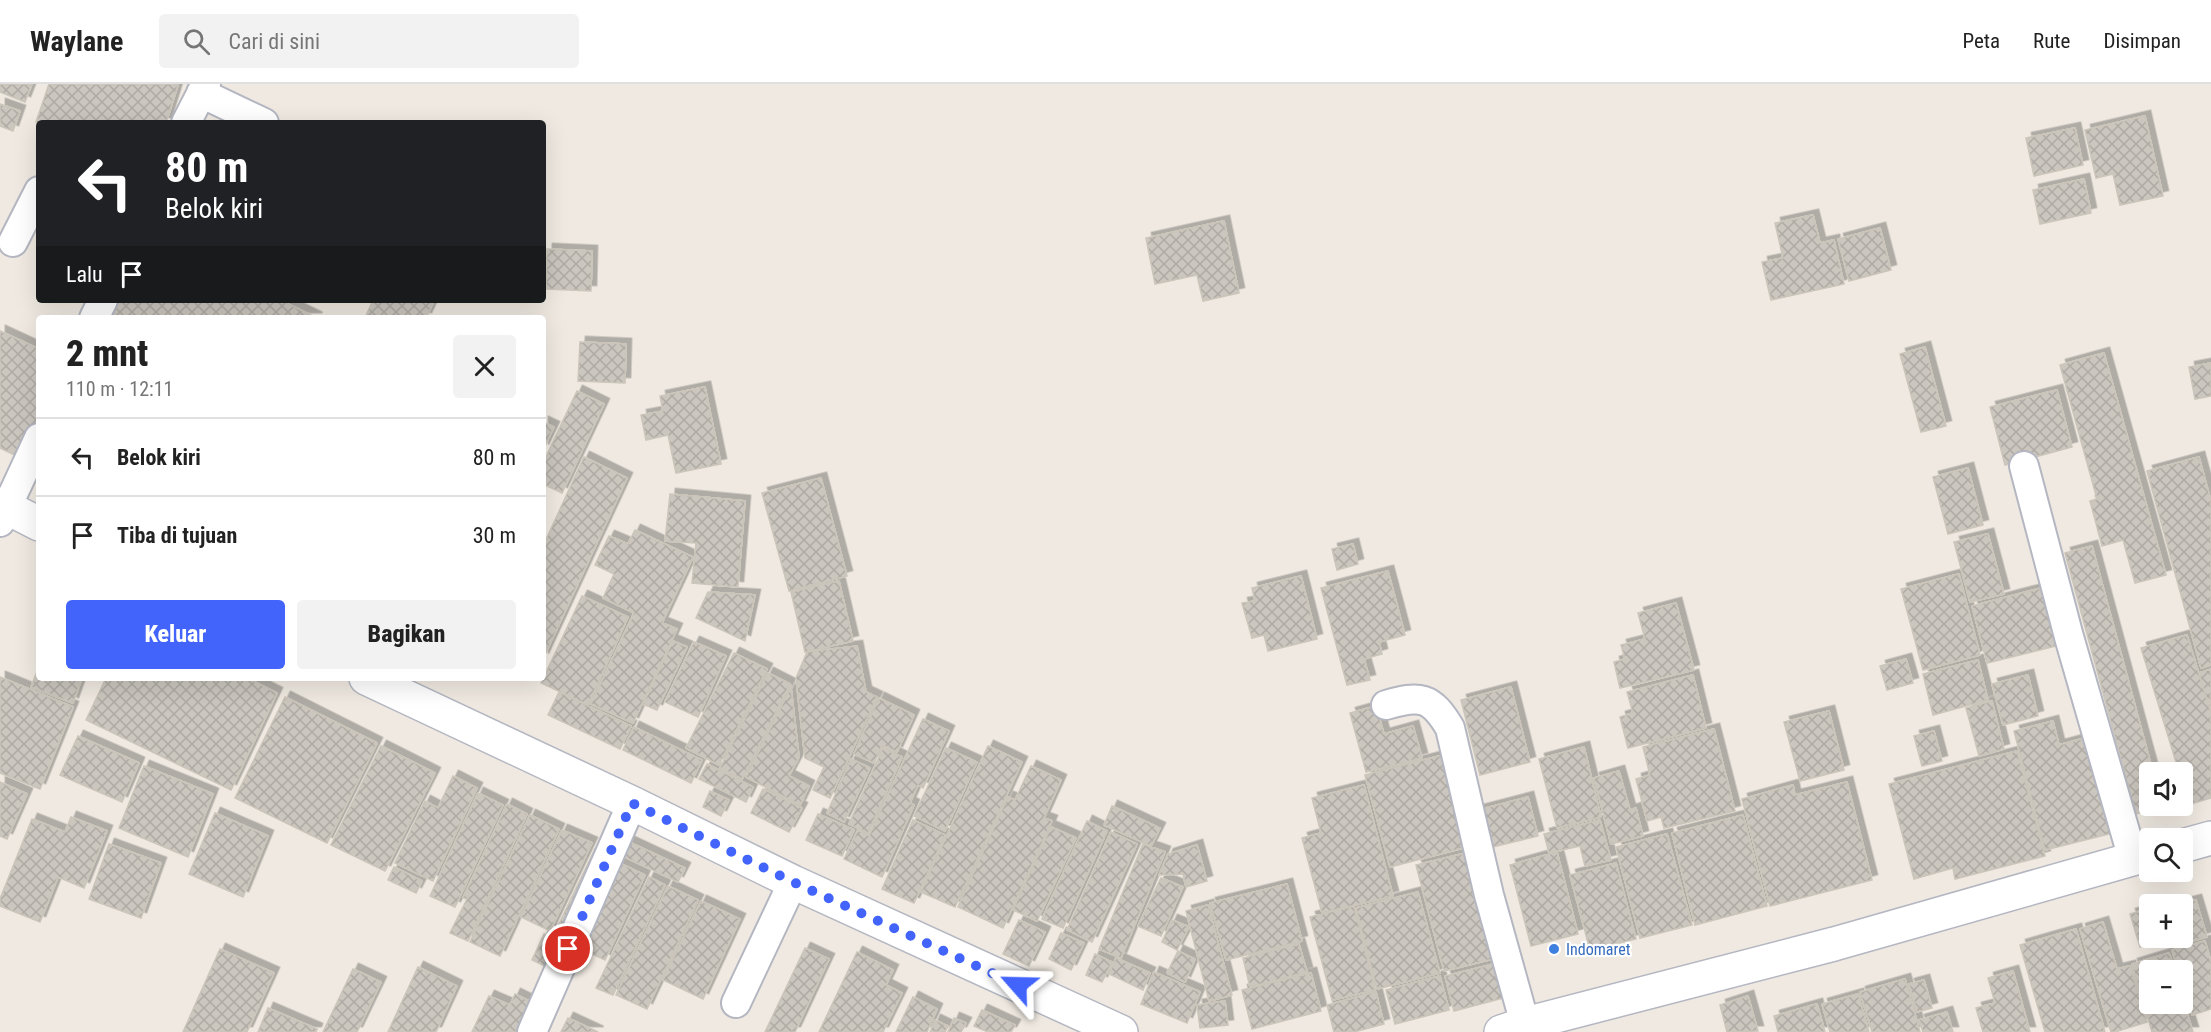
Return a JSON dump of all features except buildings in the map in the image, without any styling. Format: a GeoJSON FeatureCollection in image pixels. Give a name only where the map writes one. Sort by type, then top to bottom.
{"type":"FeatureCollection","features":[{"type":"Feature","properties":{"kind":"street"},"geometry":{"type":"LineString","coordinates":[[187,120],[203,88],[259,120]]}},
{"type":"Feature","properties":{"kind":"street"},"geometry":{"type":"LineString","coordinates":[[13,242],[36,197]]}},
{"type":"Feature","properties":{"kind":"street"},"geometry":{"type":"LineString","coordinates":[[36,444],[2,512],[36,523]]}},
{"type":"Feature","properties":{"kind":"street"},"geometry":{"type":"LineString","coordinates":[[2024,466],[2139,850]]}},
{"type":"Feature","properties":{"kind":"street"},"geometry":{"type":"LineString","coordinates":[[372,681],[632,803],[793,882],[1121,1032]]}},
{"type":"Feature","properties":{"kind":"street"},"geometry":{"type":"LineString","coordinates":[[1386,705],[1410,698],[1426,701],[1438,709],[1450,728],[1489,895],[1513,1028],[1834,945],[2139,858]]}},
{"type":"Feature","properties":{"kind":"street"},"geometry":{"type":"LineString","coordinates":[[532,1032],[632,803]]}},
{"type":"Feature","properties":{"kind":"street"},"geometry":{"type":"LineString","coordinates":[[2193,843],[2211,838]]}},
{"type":"Feature","properties":{"kind":"street"},"geometry":{"type":"LineString","coordinates":[[736,1003],[793,882]]}},
{"type":"Feature","properties":{"kind":"place","name":"Indomaret"},"geometry":{"type":"Point","coordinates":[1554,949]}},
{"type":"Feature","properties":{"kind":"route"},"geometry":{"type":"LineString","coordinates":[[568,949],[632,803],[793,882],[1018,985]]}}]}
